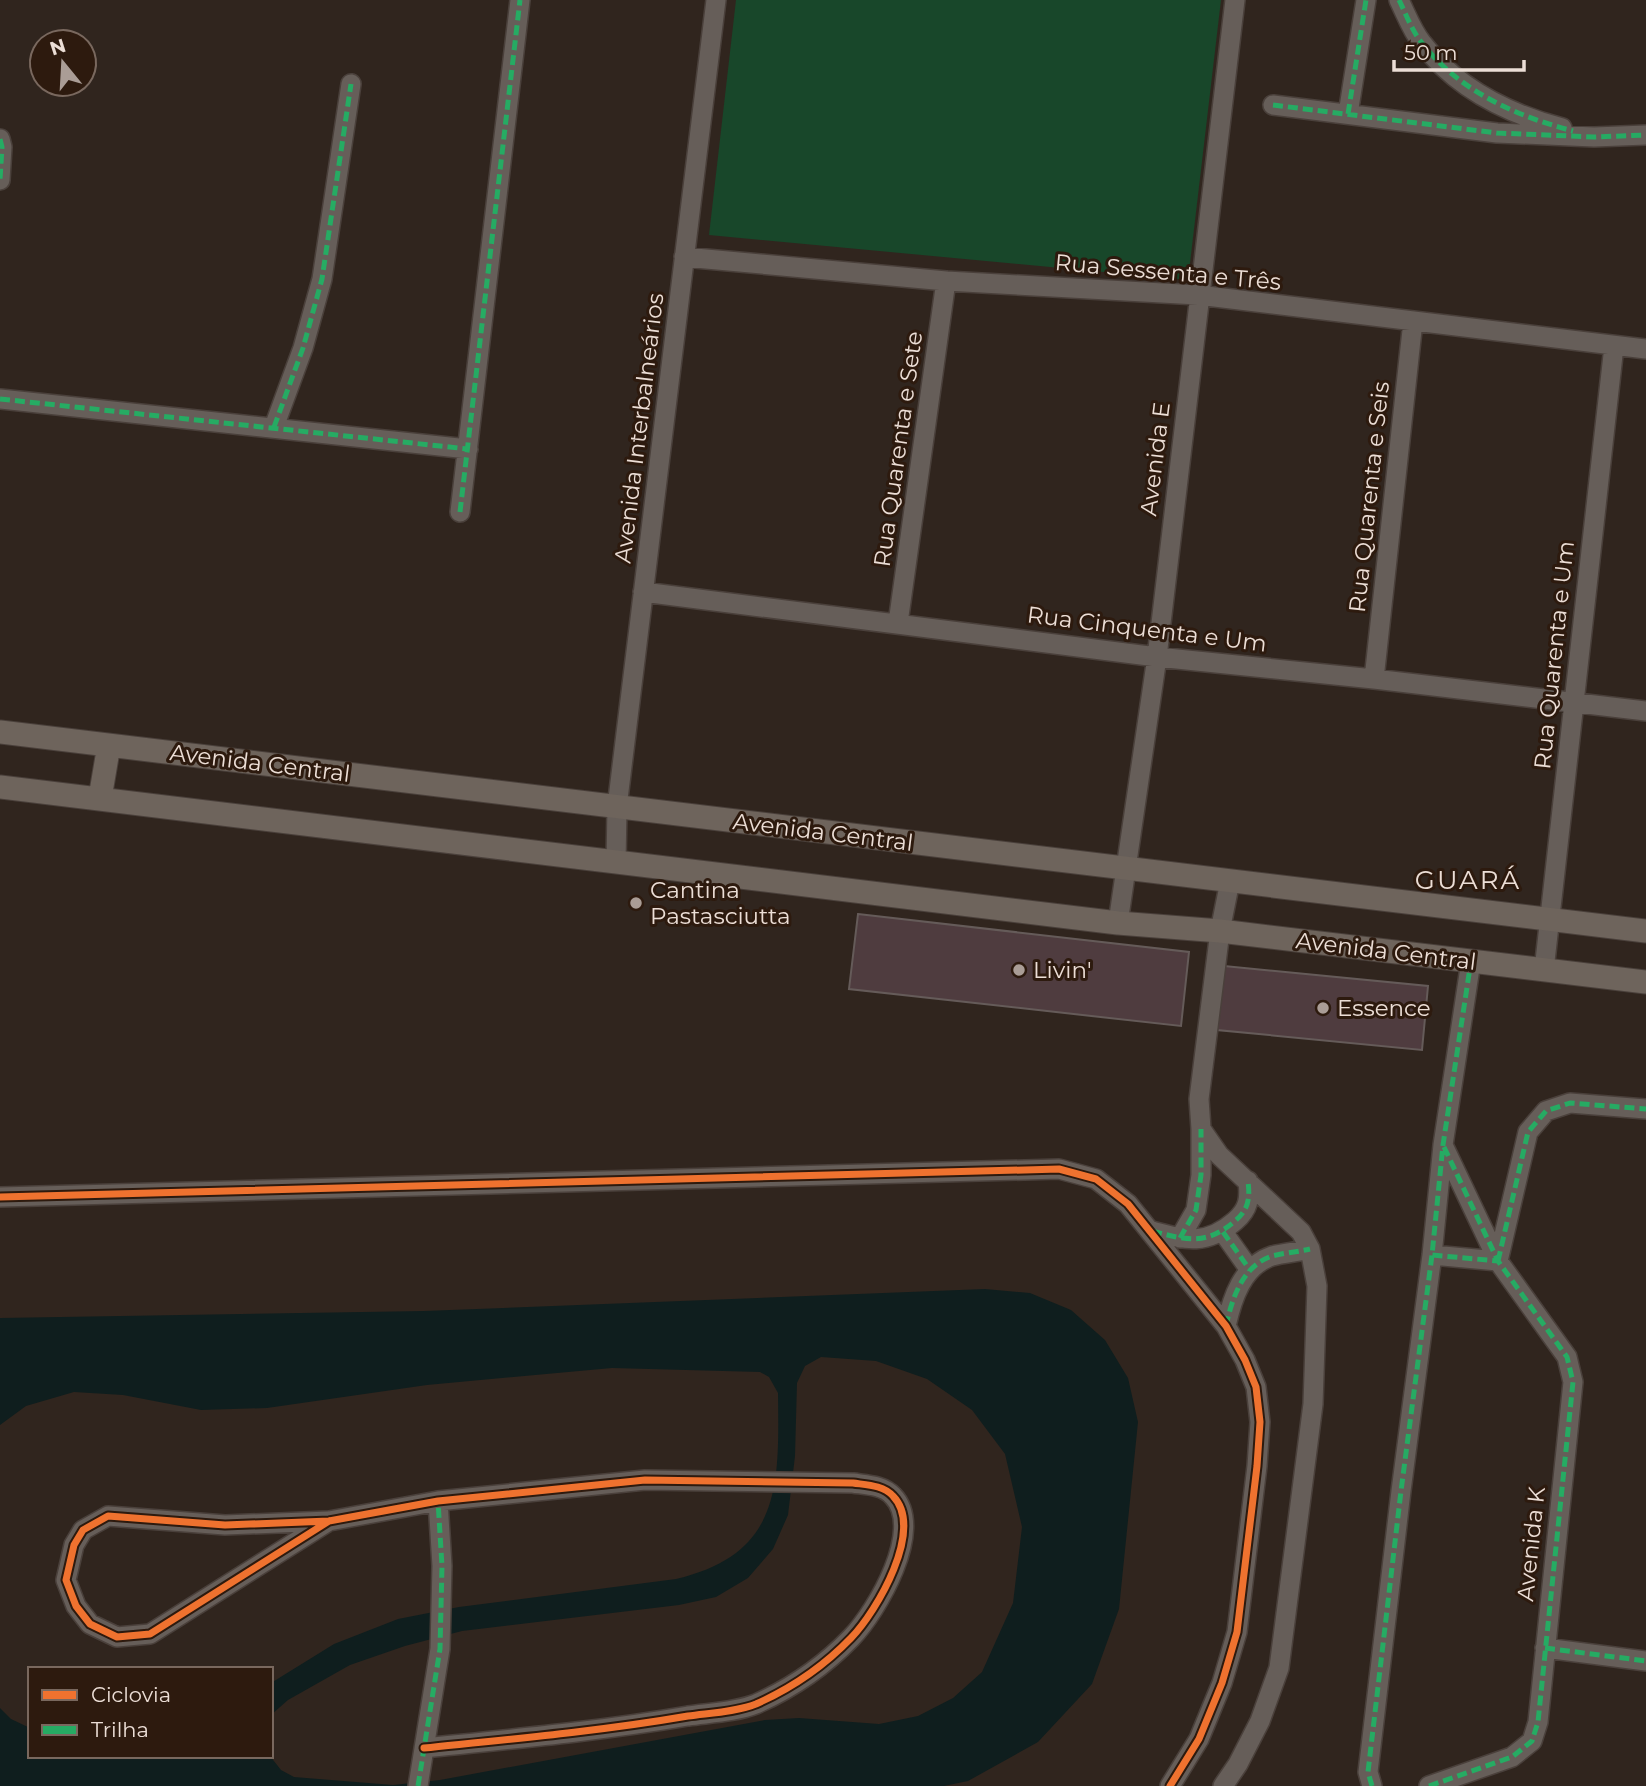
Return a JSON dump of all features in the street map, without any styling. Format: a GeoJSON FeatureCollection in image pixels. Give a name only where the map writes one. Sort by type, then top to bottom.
{"type":"FeatureCollection","features":[{"type":"Feature","properties":{"kind":"main road","name":"Avenida Central"},"geometry":{"type":"LineString","coordinates":[[0,732],[1646,931]]}},
{"type":"Feature","properties":{"kind":"main road"},"geometry":{"type":"LineString","coordinates":[[100,798],[109,745]]}},
{"type":"Feature","properties":{"kind":"main road","name":"Avenida Central"},"geometry":{"type":"LineString","coordinates":[[0,787],[1118,923],[1220,931],[1646,982]]}},
{"type":"Feature","properties":{"kind":"street"},"geometry":{"type":"LineString","coordinates":[[460,512],[520,0]]}},
{"type":"Feature","properties":{"kind":"street","name":"Avenida Interbalneários"},"geometry":{"type":"LineString","coordinates":[[616,862],[617,807],[716,0]]}},
{"type":"Feature","properties":{"kind":"street","name":"Avenida E"},"geometry":{"type":"LineString","coordinates":[[1118,923],[1157,657],[1234,0]]}},
{"type":"Feature","properties":{"kind":"street"},"geometry":{"type":"LineString","coordinates":[[1349,114],[1366,0]]}},
{"type":"Feature","properties":{"kind":"street"},"geometry":{"type":"LineString","coordinates":[[1399,0],[1420,41],[1450,74],[1490,101],[1543,123],[1594,137]]}},
{"type":"Feature","properties":{"kind":"street"},"geometry":{"type":"LineString","coordinates":[[274,427],[303,348],[322,279],[351,83]]}},
{"type":"Feature","properties":{"kind":"street"},"geometry":{"type":"LineString","coordinates":[[1273,105],[1497,133],[1594,137],[1646,135]]}},
{"type":"Feature","properties":{"kind":"street"},"geometry":{"type":"LineString","coordinates":[[0,139],[0,180]]}},
{"type":"Feature","properties":{"kind":"street","name":"Rua Sessenta e Três"},"geometry":{"type":"LineString","coordinates":[[684,257],[946,281],[1198,295],[1646,349]]}},
{"type":"Feature","properties":{"kind":"street","name":"Rua Quarenta e Sete"},"geometry":{"type":"LineString","coordinates":[[898,623],[946,281]]}},
{"type":"Feature","properties":{"kind":"street","name":"Rua Quarenta e Seis"},"geometry":{"type":"LineString","coordinates":[[1374,679],[1413,321]]}},
{"type":"Feature","properties":{"kind":"street","name":"Rua Quarenta e Um"},"geometry":{"type":"LineString","coordinates":[[1544,970],[1614,346]]}},
{"type":"Feature","properties":{"kind":"street"},"geometry":{"type":"LineString","coordinates":[[0,400],[468,449]]}},
{"type":"Feature","properties":{"kind":"street","name":"Rua Cinquenta e Um"},"geometry":{"type":"LineString","coordinates":[[643,592],[1157,657],[1646,711]]}},
{"type":"Feature","properties":{"kind":"street"},"geometry":{"type":"LineString","coordinates":[[1180,1238],[1196,1210],[1201,1175],[1199,1099],[1220,931],[1230,881]]}},
{"type":"Feature","properties":{"kind":"street"},"geometry":{"type":"LineString","coordinates":[[1372,1786],[1368,1772],[1401,1491],[1432,1255],[1443,1145],[1471,961]]}},
{"type":"Feature","properties":{"kind":"street"},"geometry":{"type":"LineString","coordinates":[[1432,1255],[1499,1261],[1528,1132],[1546,1111],[1570,1103],[1646,1110]]}},
{"type":"Feature","properties":{"kind":"street"},"geometry":{"type":"LineString","coordinates":[[1201,1129],[1219,1155],[1301,1231],[1310,1249],[1317,1286],[1313,1404],[1279,1668],[1260,1721],[1238,1765],[1223,1786]]}},
{"type":"Feature","properties":{"kind":"street","name":"Avenida K"},"geometry":{"type":"LineString","coordinates":[[1429,1786],[1512,1758],[1532,1741],[1538,1722],[1573,1382],[1567,1357],[1499,1261],[1443,1145]]}},
{"type":"Feature","properties":{"kind":"street"},"geometry":{"type":"LineString","coordinates":[[0,1197],[1059,1169],[1096,1179],[1128,1204],[1152,1231],[1226,1326],[1256,1387],[1260,1422],[1258,1466],[1237,1632],[1222,1684],[1199,1739],[1170,1786]]}},
{"type":"Feature","properties":{"kind":"street"},"geometry":{"type":"LineString","coordinates":[[1152,1231],[1180,1238],[1211,1238],[1223,1232],[1241,1216],[1250,1200],[1248,1181]]}},
{"type":"Feature","properties":{"kind":"street"},"geometry":{"type":"LineString","coordinates":[[1223,1232],[1250,1270]]}},
{"type":"Feature","properties":{"kind":"street"},"geometry":{"type":"LineString","coordinates":[[1226,1326],[1232,1300],[1250,1270],[1270,1257],[1310,1249]]}},
{"type":"Feature","properties":{"kind":"street"},"geometry":{"type":"LineString","coordinates":[[329,1521],[150,1634],[117,1637],[90,1624],[76,1606],[66,1580],[78,1537],[83,1530],[108,1516],[225,1525],[329,1521],[438,1501],[645,1480],[853,1483],[880,1487],[893,1495],[904,1513],[904,1535],[892,1578],[853,1636],[804,1679],[753,1705],[648,1723],[424,1748]]}},
{"type":"Feature","properties":{"kind":"street"},"geometry":{"type":"LineString","coordinates":[[419,1780],[440,1649],[438,1501]]}},
{"type":"Feature","properties":{"kind":"street"},"geometry":{"type":"LineString","coordinates":[[1545,1648],[1646,1661]]}},
{"type":"Feature","properties":{"kind":"green space"},"geometry":{"type":"Polygon","coordinates":[[[736,0],[1221,0],[1188,280],[709,235],[736,0]]]}},
{"type":"Feature","properties":{"kind":"shaded area"},"geometry":{"type":"Polygon","coordinates":[[[985,1289],[1030,1293],[1071,1310],[1105,1340],[1128,1378],[1138,1422],[1119,1609],[1092,1684],[1038,1742],[968,1781],[944,1786],[0,1786],[0,1708],[11,1719],[28,1727],[28,1758],[272,1758],[281,1770],[294,1777],[393,1785],[440,1780],[765,1720],[799,1718],[879,1724],[918,1716],[953,1698],[982,1672],[1013,1603],[1022,1527],[1005,1454],[972,1410],[927,1379],[876,1361],[821,1357],[805,1366],[797,1383],[795,1456],[788,1515],[773,1549],[748,1578],[716,1597],[679,1605],[462,1631],[405,1646],[350,1665],[288,1700],[273,1713],[273,1682],[334,1644],[398,1619],[459,1607],[676,1579],[711,1568],[737,1552],[755,1533],[767,1511],[774,1486],[778,1393],[769,1377],[760,1372],[612,1368],[427,1385],[267,1408],[201,1410],[123,1395],[74,1392],[26,1406],[0,1425],[0,1318],[424,1311],[985,1289]]]}},
{"type":"Feature","properties":{"kind":"building","name":"Livin'"},"geometry":{"type":"Polygon","coordinates":[[[858,914],[1189,952],[1181,1026],[849,989],[858,914]]]}},
{"type":"Feature","properties":{"kind":"building","name":"Essence"},"geometry":{"type":"Polygon","coordinates":[[[1224,966],[1428,986],[1422,1050],[1217,1030],[1224,966]]]}},
{"type":"Feature","properties":{"kind":"marked path"},"geometry":{"type":"LineString","coordinates":[[460,512],[520,0]]}},
{"type":"Feature","properties":{"kind":"marked path"},"geometry":{"type":"LineString","coordinates":[[1348,114],[1366,0]]}},
{"type":"Feature","properties":{"kind":"marked path"},"geometry":{"type":"LineString","coordinates":[[1399,0],[1418,38],[1453,75],[1510,109],[1573,131]]}},
{"type":"Feature","properties":{"kind":"marked path"},"geometry":{"type":"LineString","coordinates":[[274,427],[303,348],[322,279],[351,84]]}},
{"type":"Feature","properties":{"kind":"marked path"},"geometry":{"type":"LineString","coordinates":[[1273,105],[1497,133],[1594,137],[1646,135]]}},
{"type":"Feature","properties":{"kind":"marked path"},"geometry":{"type":"LineString","coordinates":[[0,139],[0,180]]}},
{"type":"Feature","properties":{"kind":"marked path"},"geometry":{"type":"LineString","coordinates":[[0,399],[468,449]]}},
{"type":"Feature","properties":{"kind":"marked path"},"geometry":{"type":"LineString","coordinates":[[1372,1786],[1368,1772],[1401,1491],[1432,1255],[1443,1145],[1471,961]]}},
{"type":"Feature","properties":{"kind":"marked path"},"geometry":{"type":"LineString","coordinates":[[1498,1261],[1528,1132],[1546,1111],[1570,1103],[1646,1109]]}},
{"type":"Feature","properties":{"kind":"marked path"},"geometry":{"type":"LineString","coordinates":[[1180,1238],[1196,1210],[1201,1175],[1201,1129]]}},
{"type":"Feature","properties":{"kind":"marked path"},"geometry":{"type":"LineString","coordinates":[[1444,1147],[1498,1261]]}},
{"type":"Feature","properties":{"kind":"marked path"},"geometry":{"type":"LineString","coordinates":[[1152,1231],[1195,1239],[1205,1238],[1225,1229],[1246,1208],[1248,1181]]}},
{"type":"Feature","properties":{"kind":"marked path"},"geometry":{"type":"LineString","coordinates":[[1223,1232],[1250,1270]]}},
{"type":"Feature","properties":{"kind":"marked path"},"geometry":{"type":"LineString","coordinates":[[1226,1326],[1235,1295],[1253,1267],[1272,1256],[1310,1249]]}},
{"type":"Feature","properties":{"kind":"marked path"},"geometry":{"type":"LineString","coordinates":[[1429,1786],[1512,1757],[1532,1741],[1538,1722],[1573,1382],[1567,1357],[1498,1261],[1432,1255]]}},
{"type":"Feature","properties":{"kind":"marked path"},"geometry":{"type":"LineString","coordinates":[[418,1786],[440,1649],[442,1566],[438,1501]]}},
{"type":"Feature","properties":{"kind":"marked path"},"geometry":{"type":"LineString","coordinates":[[1545,1648],[1646,1661]]}},
{"type":"Feature","properties":{"kind":"cycle path"},"geometry":{"type":"LineString","coordinates":[[0,1197],[1059,1169],[1096,1179],[1128,1204],[1226,1326],[1256,1387],[1260,1422],[1257,1466],[1237,1632],[1222,1683],[1199,1739],[1170,1786]]}},
{"type":"Feature","properties":{"kind":"cycle path"},"geometry":{"type":"LineString","coordinates":[[329,1521],[150,1634],[117,1637],[90,1624],[76,1606],[66,1580],[74,1545],[83,1530],[108,1516],[225,1525],[329,1521],[438,1501],[645,1480],[853,1483],[884,1490],[893,1496],[901,1510],[904,1528],[894,1569],[862,1626],[819,1667],[769,1698],[748,1707],[722,1712],[424,1748]]}},
{"type":"Feature","properties":{"kind":"place","name":"Cantina Pastasciutta"},"geometry":{"type":"Point","coordinates":[636,903]}},
{"type":"Feature","properties":{"kind":"place","name":"Livin'"},"geometry":{"type":"Point","coordinates":[1019,970]}},
{"type":"Feature","properties":{"kind":"place","name":"Essence"},"geometry":{"type":"Point","coordinates":[1323,1008]}},
{"type":"Feature","properties":{"kind":"district","name":"GUARÁ"},"geometry":{"type":"Point","coordinates":[1468,880]}}]}
